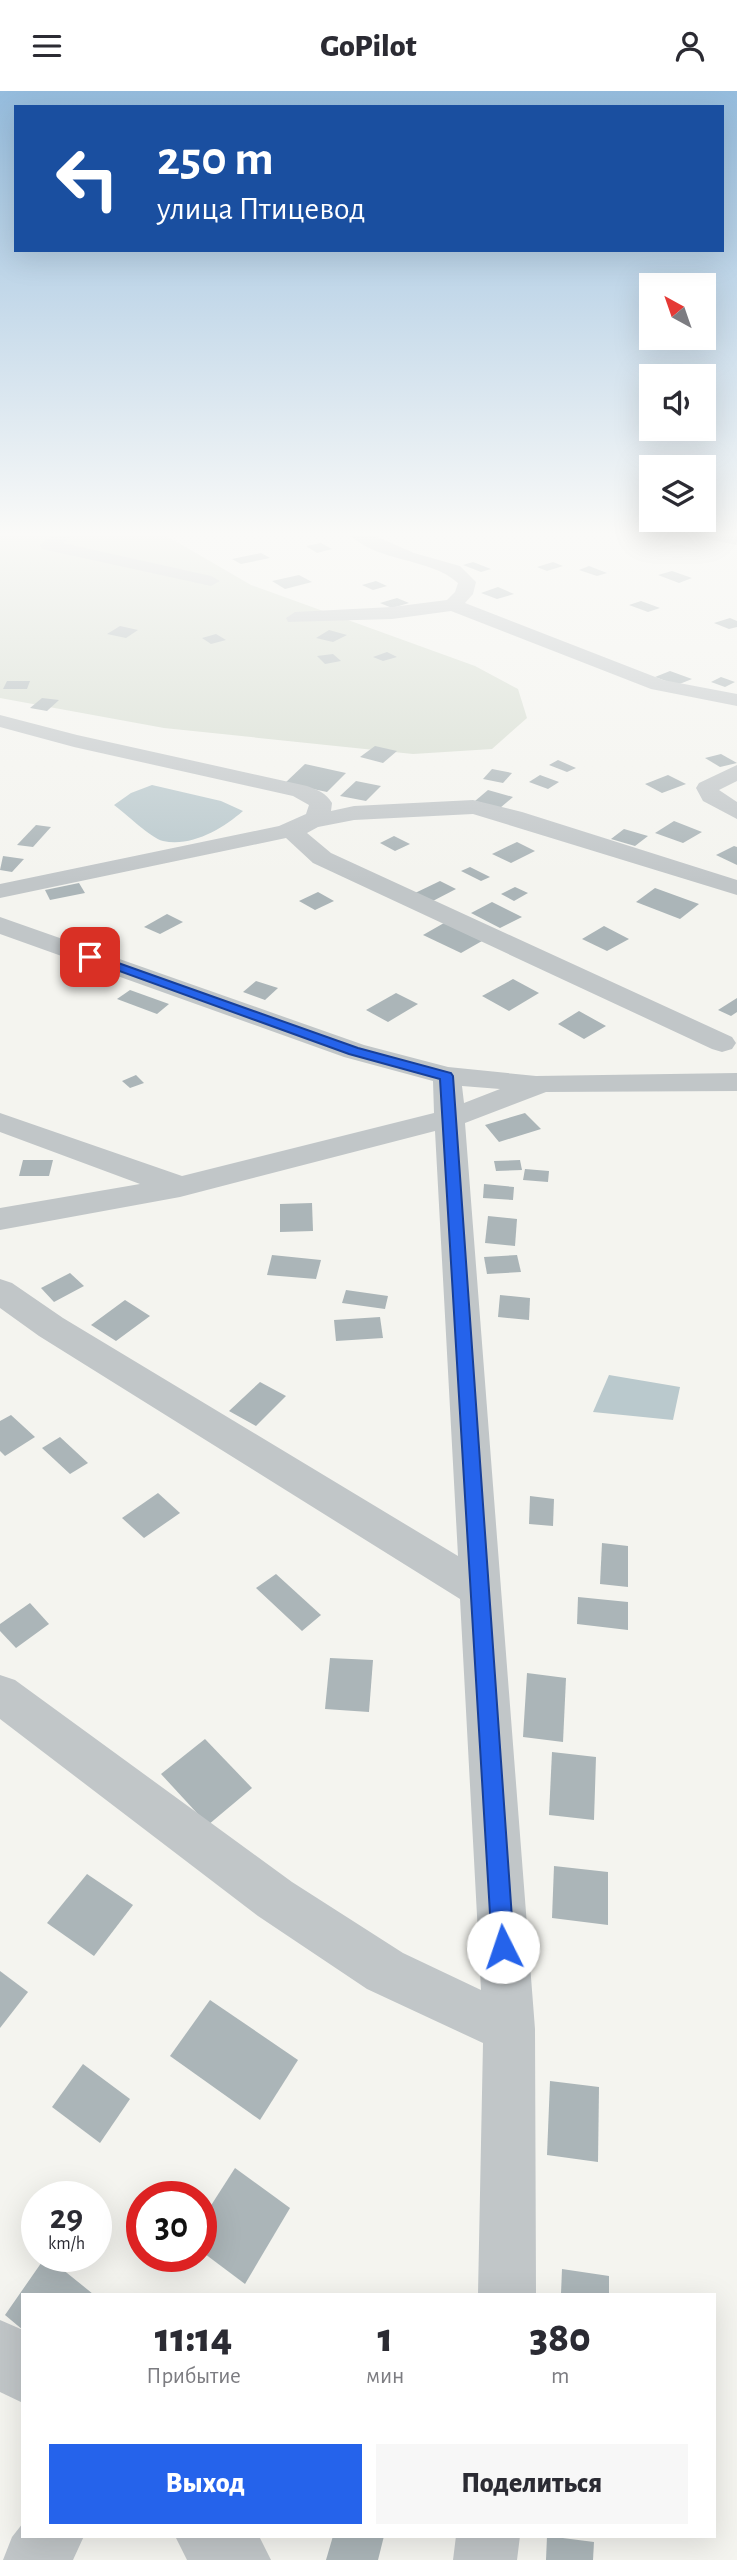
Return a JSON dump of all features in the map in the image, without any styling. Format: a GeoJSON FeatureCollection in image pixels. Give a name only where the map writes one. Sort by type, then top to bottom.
{"type":"FeatureCollection","features":[{"type":"Feature","properties":{"kind":"street"},"geometry":{"type":"LineString","coordinates":[[569,650],[658,685],[737,700]]}},
{"type":"Feature","properties":{"kind":"street"},"geometry":{"type":"LineString","coordinates":[[0,721],[74,741],[312,795],[321,803],[320,812],[301,825]]}},
{"type":"Feature","properties":{"kind":"street"},"geometry":{"type":"LineString","coordinates":[[737,772],[707,788],[711,796],[737,812]]}},
{"type":"Feature","properties":{"kind":"street"},"geometry":{"type":"LineString","coordinates":[[0,891],[39,881],[184,855],[354,813],[473,807],[514,817],[737,888]]}},
{"type":"Feature","properties":{"kind":"street"},"geometry":{"type":"LineString","coordinates":[[301,825],[322,858],[722,1043]]}},
{"type":"Feature","properties":{"kind":"street"},"geometry":{"type":"LineString","coordinates":[[0,925],[354,1051],[449,1097],[542,1083]]}},
{"type":"Feature","properties":{"kind":"street"},"geometry":{"type":"LineString","coordinates":[[0,1219],[180,1187],[449,1097],[542,1083],[737,1082]]}},
{"type":"Feature","properties":{"kind":"street"},"geometry":{"type":"LineString","coordinates":[[449,1097],[478,1589],[509,2029],[507,2293]]}},
{"type":"Feature","properties":{"kind":"street"},"geometry":{"type":"LineString","coordinates":[[0,1122],[180,1187]]}},
{"type":"Feature","properties":{"kind":"street"},"geometry":{"type":"LineString","coordinates":[[0,1291],[51,1327],[478,1589]]}},
{"type":"Feature","properties":{"kind":"street"},"geometry":{"type":"LineString","coordinates":[[0,1694],[275,1899],[385,1971],[509,2029]]}},
{"type":"Feature","properties":{"kind":"street"},"geometry":{"type":"LineString","coordinates":[[0,2349],[21,2371]]}},
{"type":"Feature","properties":{"kind":"street"},"geometry":{"type":"LineString","coordinates":[[35,2560],[50,2538]]}},
{"type":"Feature","properties":{"kind":"street"},"geometry":{"type":"LineString","coordinates":[[210,2538],[239,2560]]}},
{"type":"Feature","properties":{"kind":"street"},"geometry":{"type":"LineString","coordinates":[[485,2560],[488,2538]]}},
{"type":"Feature","properties":{"kind":"shaded area"},"geometry":{"type":"Polygon","coordinates":[[[0,650],[431,650],[475,666],[518,689],[527,718],[492,749],[413,754],[164,728],[0,698],[0,650]]]}},
{"type":"Feature","properties":{"kind":"shaded area"},"geometry":{"type":"Polygon","coordinates":[[[152,785],[221,801],[243,811],[226,824],[196,839],[163,841],[114,805],[131,793],[152,785]]]}},
{"type":"Feature","properties":{"kind":"shaded area"},"geometry":{"type":"Polygon","coordinates":[[[609,1375],[680,1387],[673,1420],[593,1412],[609,1375]]]}},
{"type":"Feature","properties":{"kind":"building"},"geometry":{"type":"Polygon","coordinates":[[[387,652],[397,657],[383,661],[373,657],[387,652]]]}},
{"type":"Feature","properties":{"kind":"building"},"geometry":{"type":"Polygon","coordinates":[[[333,654],[341,661],[325,664],[317,656],[333,654]]]}},
{"type":"Feature","properties":{"kind":"building"},"geometry":{"type":"Polygon","coordinates":[[[670,671],[692,679],[677,685],[655,677],[670,671]]]}},
{"type":"Feature","properties":{"kind":"building"},"geometry":{"type":"Polygon","coordinates":[[[721,677],[735,682],[725,687],[711,682],[721,677]]]}},
{"type":"Feature","properties":{"kind":"building"},"geometry":{"type":"Polygon","coordinates":[[[7,681],[30,681],[27,689],[3,689],[7,681]]]}},
{"type":"Feature","properties":{"kind":"building"},"geometry":{"type":"Polygon","coordinates":[[[42,698],[59,700],[47,711],[30,708],[42,698]]]}},
{"type":"Feature","properties":{"kind":"building"},"geometry":{"type":"Polygon","coordinates":[[[375,746],[397,751],[383,763],[360,757],[375,746]]]}},
{"type":"Feature","properties":{"kind":"building"},"geometry":{"type":"Polygon","coordinates":[[[721,754],[737,763],[720,767],[705,758],[721,754]]]}},
{"type":"Feature","properties":{"kind":"building"},"geometry":{"type":"Polygon","coordinates":[[[558,760],[576,768],[567,772],[549,765],[558,760]]]}},
{"type":"Feature","properties":{"kind":"building"},"geometry":{"type":"Polygon","coordinates":[[[305,764],[346,773],[327,792],[285,783],[305,764]]]}},
{"type":"Feature","properties":{"kind":"building"},"geometry":{"type":"Polygon","coordinates":[[[492,769],[512,773],[503,783],[483,779],[492,769]]]}},
{"type":"Feature","properties":{"kind":"building"},"geometry":{"type":"Polygon","coordinates":[[[540,775],[559,782],[548,789],[529,782],[540,775]]]}},
{"type":"Feature","properties":{"kind":"building"},"geometry":{"type":"Polygon","coordinates":[[[668,775],[686,784],[662,793],[645,784],[668,775]]]}},
{"type":"Feature","properties":{"kind":"building"},"geometry":{"type":"Polygon","coordinates":[[[356,781],[381,786],[366,801],[340,796],[356,781]]]}},
{"type":"Feature","properties":{"kind":"building"},"geometry":{"type":"Polygon","coordinates":[[[488,790],[513,797],[500,808],[475,801],[488,790]]]}},
{"type":"Feature","properties":{"kind":"building"},"geometry":{"type":"Polygon","coordinates":[[[674,821],[702,832],[683,843],[655,833],[674,821]]]}},
{"type":"Feature","properties":{"kind":"building"},"geometry":{"type":"Polygon","coordinates":[[[36,825],[51,827],[33,847],[17,845],[36,825]]]}},
{"type":"Feature","properties":{"kind":"building"},"geometry":{"type":"Polygon","coordinates":[[[624,829],[648,836],[635,846],[611,839],[624,829]]]}},
{"type":"Feature","properties":{"kind":"building"},"geometry":{"type":"Polygon","coordinates":[[[394,836],[410,844],[395,851],[380,843],[394,836]]]}},
{"type":"Feature","properties":{"kind":"building"},"geometry":{"type":"Polygon","coordinates":[[[517,842],[535,851],[511,863],[492,854],[517,842]]]}},
{"type":"Feature","properties":{"kind":"building"},"geometry":{"type":"Polygon","coordinates":[[[737,847],[737,865],[716,855],[737,847]]]}},
{"type":"Feature","properties":{"kind":"building"},"geometry":{"type":"Polygon","coordinates":[[[3,856],[24,859],[12,872],[0,870],[3,856]]]}},
{"type":"Feature","properties":{"kind":"building"},"geometry":{"type":"Polygon","coordinates":[[[470,867],[490,877],[481,881],[461,871],[470,867]]]}},
{"type":"Feature","properties":{"kind":"building"},"geometry":{"type":"Polygon","coordinates":[[[440,881],[456,889],[429,903],[413,894],[440,881]]]}},
{"type":"Feature","properties":{"kind":"building"},"geometry":{"type":"Polygon","coordinates":[[[79,883],[85,893],[50,900],[45,890],[79,883]]]}},
{"type":"Feature","properties":{"kind":"building"},"geometry":{"type":"Polygon","coordinates":[[[515,887],[528,893],[514,901],[501,894],[515,887]]]}},
{"type":"Feature","properties":{"kind":"building"},"geometry":{"type":"Polygon","coordinates":[[[655,888],[699,904],[680,919],[636,902],[655,888]]]}},
{"type":"Feature","properties":{"kind":"building"},"geometry":{"type":"Polygon","coordinates":[[[318,892],[334,901],[315,910],[299,901],[318,892]]]}},
{"type":"Feature","properties":{"kind":"building"},"geometry":{"type":"Polygon","coordinates":[[[492,902],[522,917],[500,928],[471,913],[492,902]]]}},
{"type":"Feature","properties":{"kind":"building"},"geometry":{"type":"Polygon","coordinates":[[[167,914],[183,922],[160,934],[144,927],[167,914]]]}},
{"type":"Feature","properties":{"kind":"building"},"geometry":{"type":"Polygon","coordinates":[[[444,923],[482,941],[461,953],[423,935],[444,923]]]}},
{"type":"Feature","properties":{"kind":"building"},"geometry":{"type":"Polygon","coordinates":[[[604,926],[629,939],[607,951],[582,939],[604,926]]]}},
{"type":"Feature","properties":{"kind":"building"},"geometry":{"type":"Polygon","coordinates":[[[513,979],[539,993],[509,1011],[482,996],[513,979]]]}},
{"type":"Feature","properties":{"kind":"building"},"geometry":{"type":"Polygon","coordinates":[[[256,981],[278,988],[265,1000],[243,992],[256,981]]]}},
{"type":"Feature","properties":{"kind":"building"},"geometry":{"type":"Polygon","coordinates":[[[130,990],[169,1004],[157,1014],[117,999],[130,990]]]}},
{"type":"Feature","properties":{"kind":"building"},"geometry":{"type":"Polygon","coordinates":[[[396,993],[418,1004],[388,1022],[366,1010],[396,993]]]}},
{"type":"Feature","properties":{"kind":"building"},"geometry":{"type":"Polygon","coordinates":[[[737,998],[737,1012],[731,1016],[718,1010],[737,998]]]}},
{"type":"Feature","properties":{"kind":"building"},"geometry":{"type":"Polygon","coordinates":[[[579,1011],[606,1026],[584,1039],[558,1024],[579,1011]]]}},
{"type":"Feature","properties":{"kind":"building"},"geometry":{"type":"Polygon","coordinates":[[[136,1075],[144,1083],[130,1088],[122,1081],[136,1075]]]}},
{"type":"Feature","properties":{"kind":"building"},"geometry":{"type":"Polygon","coordinates":[[[525,1113],[541,1129],[499,1142],[485,1125],[525,1113]]]}},
{"type":"Feature","properties":{"kind":"building"},"geometry":{"type":"Polygon","coordinates":[[[23,1160],[53,1160],[49,1176],[19,1176],[23,1160]]]}},
{"type":"Feature","properties":{"kind":"building"},"geometry":{"type":"Polygon","coordinates":[[[520,1160],[522,1170],[496,1171],[494,1161],[520,1160]]]}},
{"type":"Feature","properties":{"kind":"building"},"geometry":{"type":"Polygon","coordinates":[[[525,1169],[549,1171],[548,1182],[523,1180],[525,1169]]]}},
{"type":"Feature","properties":{"kind":"building"},"geometry":{"type":"Polygon","coordinates":[[[484,1184],[514,1187],[513,1200],[483,1198],[484,1184]]]}},
{"type":"Feature","properties":{"kind":"building"},"geometry":{"type":"Polygon","coordinates":[[[312,1203],[313,1231],[280,1232],[280,1204],[312,1203]]]}},
{"type":"Feature","properties":{"kind":"building"},"geometry":{"type":"Polygon","coordinates":[[[488,1216],[517,1219],[515,1246],[485,1243],[488,1216]]]}},
{"type":"Feature","properties":{"kind":"building"},"geometry":{"type":"Polygon","coordinates":[[[272,1255],[321,1260],[316,1279],[267,1275],[272,1255]]]}},
{"type":"Feature","properties":{"kind":"building"},"geometry":{"type":"Polygon","coordinates":[[[517,1255],[521,1272],[487,1274],[484,1257],[517,1255]]]}},
{"type":"Feature","properties":{"kind":"building"},"geometry":{"type":"Polygon","coordinates":[[[70,1273],[84,1286],[54,1302],[41,1288],[70,1273]]]}},
{"type":"Feature","properties":{"kind":"building"},"geometry":{"type":"Polygon","coordinates":[[[346,1290],[388,1296],[385,1309],[342,1303],[346,1290]]]}},
{"type":"Feature","properties":{"kind":"building"},"geometry":{"type":"Polygon","coordinates":[[[500,1295],[530,1298],[529,1320],[498,1317],[500,1295]]]}},
{"type":"Feature","properties":{"kind":"building"},"geometry":{"type":"Polygon","coordinates":[[[125,1300],[150,1316],[116,1341],[91,1325],[125,1300]]]}},
{"type":"Feature","properties":{"kind":"building"},"geometry":{"type":"Polygon","coordinates":[[[380,1317],[383,1338],[336,1341],[334,1320],[380,1317]]]}},
{"type":"Feature","properties":{"kind":"building"},"geometry":{"type":"Polygon","coordinates":[[[260,1382],[286,1396],[256,1426],[229,1411],[260,1382]]]}},
{"type":"Feature","properties":{"kind":"building"},"geometry":{"type":"Polygon","coordinates":[[[11,1415],[35,1437],[5,1456],[0,1451],[0,1421],[11,1415]]]}},
{"type":"Feature","properties":{"kind":"building"},"geometry":{"type":"Polygon","coordinates":[[[60,1437],[88,1463],[70,1474],[42,1448],[60,1437]]]}},
{"type":"Feature","properties":{"kind":"building"},"geometry":{"type":"Polygon","coordinates":[[[158,1493],[180,1513],[144,1538],[122,1518],[158,1493]]]}},
{"type":"Feature","properties":{"kind":"building"},"geometry":{"type":"Polygon","coordinates":[[[530,1496],[554,1499],[553,1526],[529,1524],[530,1496]]]}},
{"type":"Feature","properties":{"kind":"building"},"geometry":{"type":"Polygon","coordinates":[[[602,1543],[628,1546],[628,1587],[600,1584],[602,1543]]]}},
{"type":"Feature","properties":{"kind":"building"},"geometry":{"type":"Polygon","coordinates":[[[276,1574],[321,1615],[302,1631],[256,1588],[276,1574]]]}},
{"type":"Feature","properties":{"kind":"building"},"geometry":{"type":"Polygon","coordinates":[[[578,1597],[628,1602],[628,1630],[577,1624],[578,1597]]]}},
{"type":"Feature","properties":{"kind":"building"},"geometry":{"type":"Polygon","coordinates":[[[30,1603],[49,1624],[16,1648],[0,1631],[0,1624],[30,1603]]]}},
{"type":"Feature","properties":{"kind":"building"},"geometry":{"type":"Polygon","coordinates":[[[330,1658],[373,1660],[369,1712],[325,1709],[330,1658]]]}},
{"type":"Feature","properties":{"kind":"building"},"geometry":{"type":"Polygon","coordinates":[[[527,1673],[566,1678],[563,1742],[523,1737],[527,1673]]]}},
{"type":"Feature","properties":{"kind":"building"},"geometry":{"type":"Polygon","coordinates":[[[205,1739],[252,1788],[208,1825],[161,1774],[205,1739]]]}},
{"type":"Feature","properties":{"kind":"building"},"geometry":{"type":"Polygon","coordinates":[[[552,1752],[596,1757],[594,1820],[549,1815],[552,1752]]]}},
{"type":"Feature","properties":{"kind":"building"},"geometry":{"type":"Polygon","coordinates":[[[554,1866],[608,1872],[608,1925],[552,1918],[554,1866]]]}},
{"type":"Feature","properties":{"kind":"building"},"geometry":{"type":"Polygon","coordinates":[[[87,1874],[133,1905],[94,1956],[47,1923],[87,1874]]]}},
{"type":"Feature","properties":{"kind":"building"},"geometry":{"type":"Polygon","coordinates":[[[0,1971],[28,1992],[0,2028],[0,1971]]]}},
{"type":"Feature","properties":{"kind":"building"},"geometry":{"type":"Polygon","coordinates":[[[210,2000],[298,2060],[260,2120],[170,2056],[210,2000]]]}},
{"type":"Feature","properties":{"kind":"building"},"geometry":{"type":"Polygon","coordinates":[[[83,2064],[130,2099],[100,2143],[52,2107],[83,2064]]]}},
{"type":"Feature","properties":{"kind":"building"},"geometry":{"type":"Polygon","coordinates":[[[550,2081],[599,2087],[598,2162],[547,2155],[550,2081]]]}},
{"type":"Feature","properties":{"kind":"building"},"geometry":{"type":"Polygon","coordinates":[[[235,2168],[290,2208],[245,2284],[217,2263],[217,2196],[235,2168]]]}},
{"type":"Feature","properties":{"kind":"building"},"geometry":{"type":"Polygon","coordinates":[[[562,2269],[609,2276],[609,2293],[561,2293],[562,2269]]]}},
{"type":"Feature","properties":{"kind":"building"},"geometry":{"type":"Polygon","coordinates":[[[35,2272],[66,2272],[92,2293],[21,2293],[21,2328],[5,2315],[35,2272]]]}},
{"type":"Feature","properties":{"kind":"building"},"geometry":{"type":"Polygon","coordinates":[[[332,2538],[384,2538],[378,2560],[326,2560],[332,2538]]]}},
{"type":"Feature","properties":{"kind":"building"},"geometry":{"type":"Polygon","coordinates":[[[547,2538],[594,2542],[593,2560],[546,2560],[547,2538]]]}},
{"type":"Feature","properties":{"kind":"route"},"geometry":{"type":"LineString","coordinates":[[90,957],[354,1051],[447,1076],[503,1947]]}}]}
